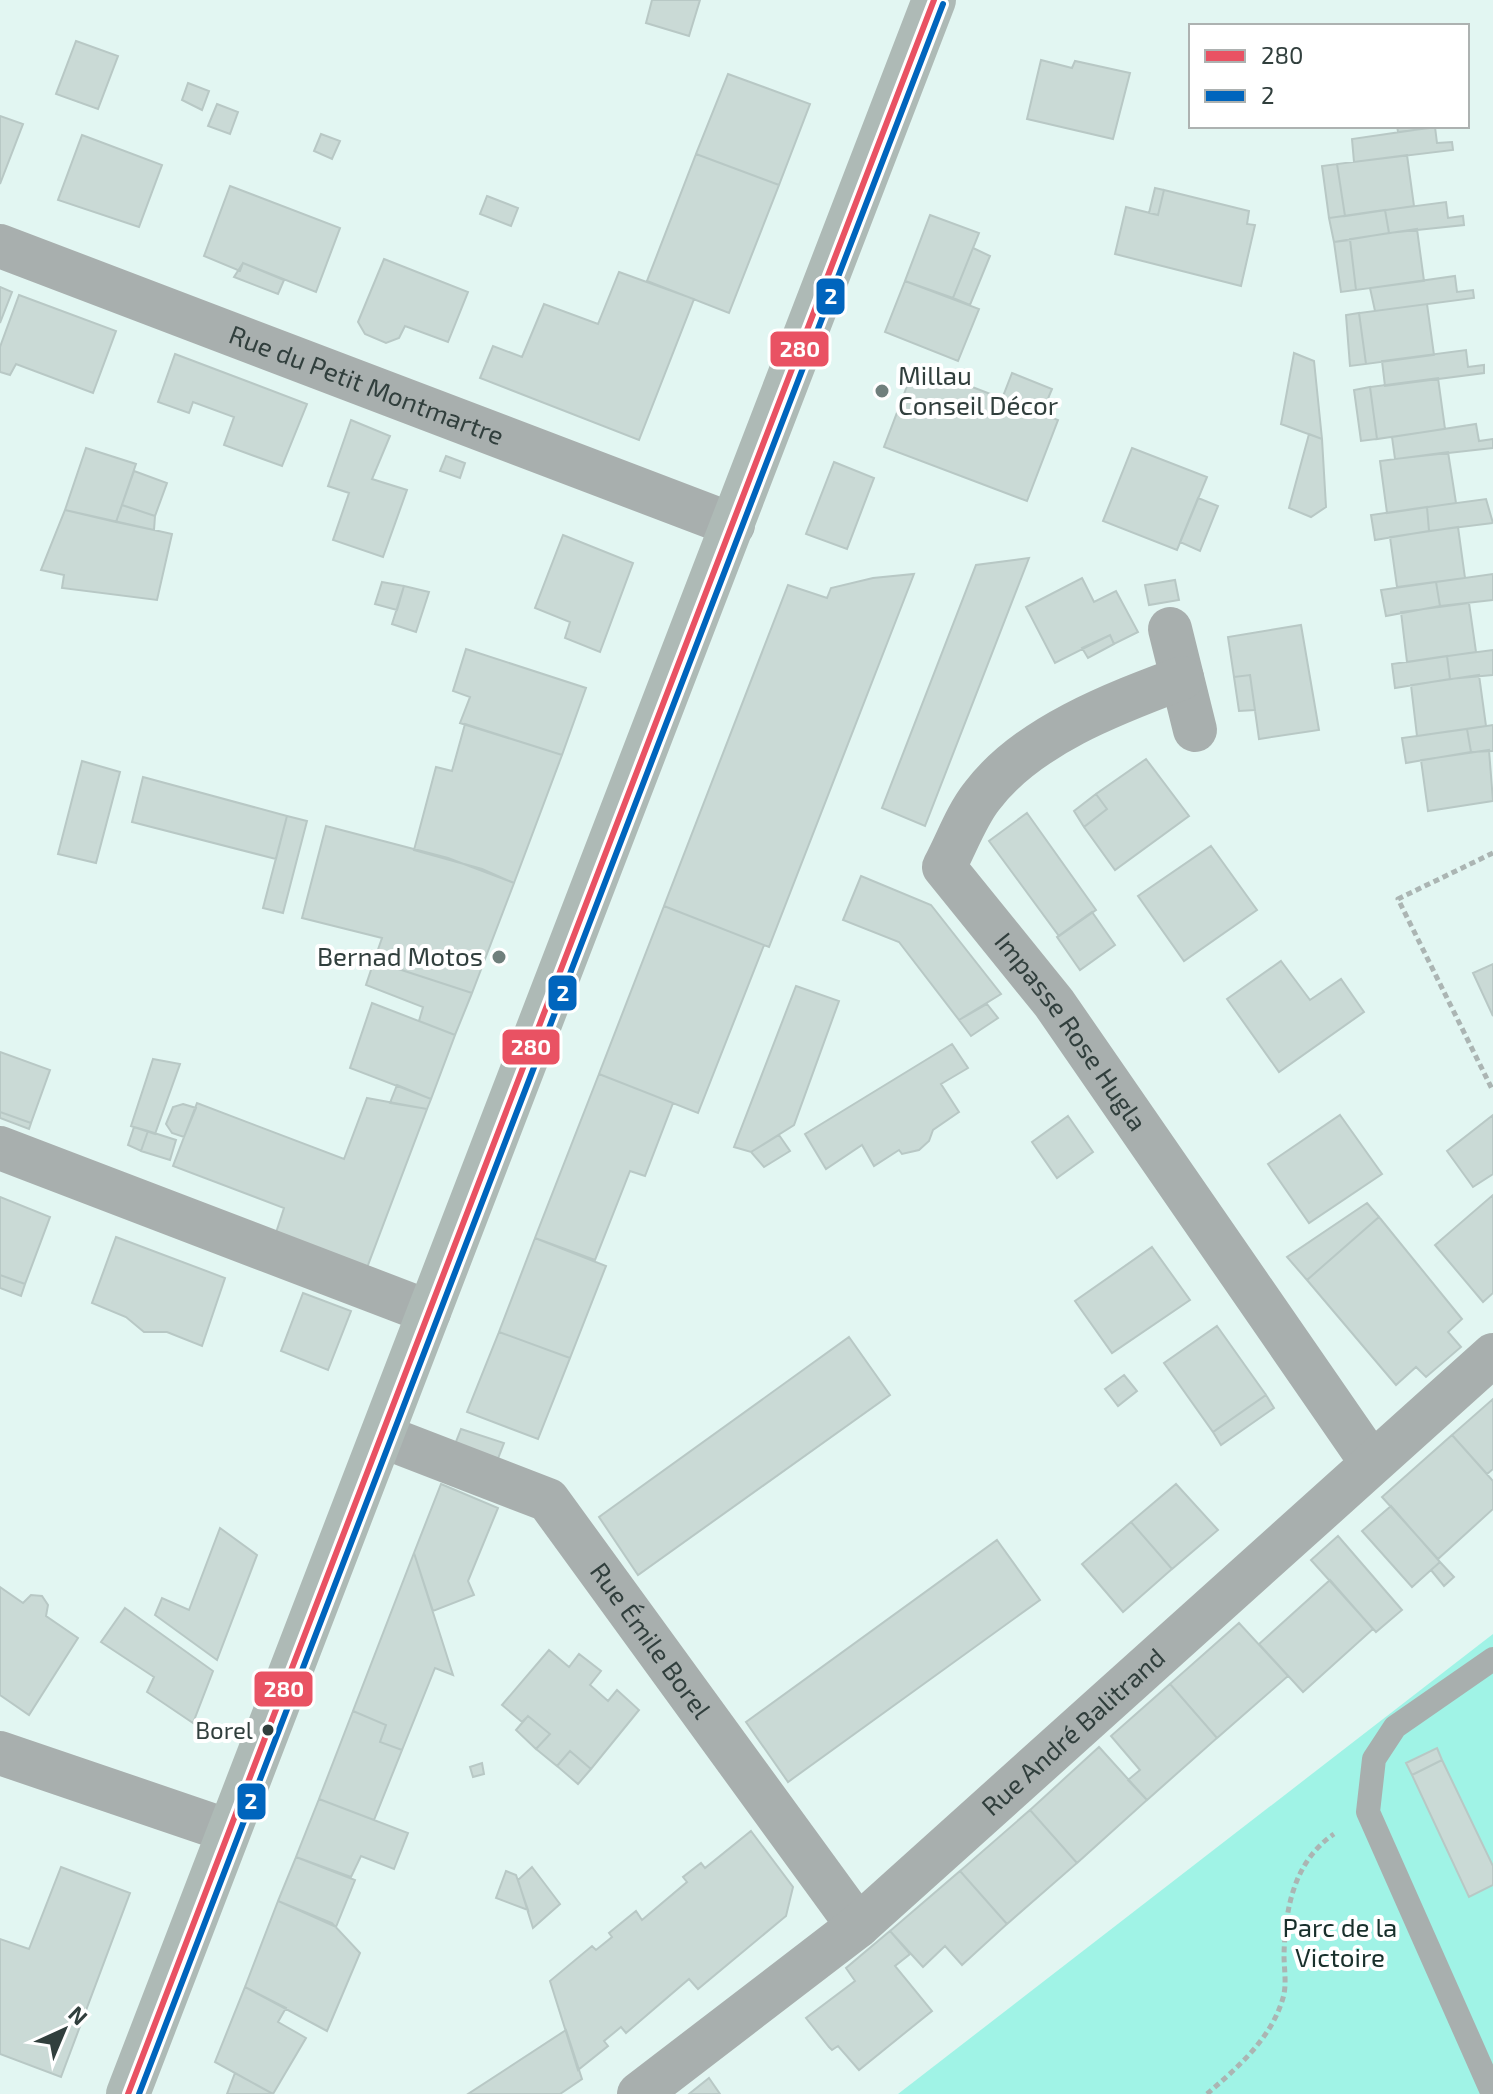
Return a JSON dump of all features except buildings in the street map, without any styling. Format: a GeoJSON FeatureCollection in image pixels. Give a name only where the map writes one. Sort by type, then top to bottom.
{"type":"FeatureCollection","features":[{"type":"Feature","properties":{"kind":"main road"},"geometry":{"type":"LineString","coordinates":[[128,2094],[226,1830],[382,1436],[934,0]]}},
{"type":"Feature","properties":{"kind":"street","name":"Rue du Petit Montmartre"},"geometry":{"type":"LineString","coordinates":[[0,246],[733,525]]}},
{"type":"Feature","properties":{"kind":"street"},"geometry":{"type":"LineString","coordinates":[[1170,629],[1195,730]]}},
{"type":"Feature","properties":{"kind":"street","name":"Impasse Rose Hugla"},"geometry":{"type":"LineString","coordinates":[[1182,678],[1111,705],[1038,743],[982,796],[944,867],[1054,1003],[1371,1462]]}},
{"type":"Feature","properties":{"kind":"street"},"geometry":{"type":"LineString","coordinates":[[0,1148],[429,1312]]}},
{"type":"Feature","properties":{"kind":"street","name":"Rue André Balitrand"},"geometry":{"type":"LineString","coordinates":[[639,2094],[858,1926],[1493,1355]]}},
{"type":"Feature","properties":{"kind":"street","name":"Rue Émile Borel"},"geometry":{"type":"LineString","coordinates":[[382,1436],[548,1500],[858,1926]]}},
{"type":"Feature","properties":{"kind":"street"},"geometry":{"type":"LineString","coordinates":[[0,1753],[226,1830]]}},
{"type":"Feature","properties":{"kind":"lane"},"geometry":{"type":"LineString","coordinates":[[1493,1659],[1395,1727],[1374,1759],[1368,1812],[1493,2094]]}},
{"type":"Feature","properties":{"kind":"path"},"geometry":{"type":"LineString","coordinates":[[1493,853],[1398,899],[1493,1091]]}},
{"type":"Feature","properties":{"kind":"path"},"geometry":{"type":"LineString","coordinates":[[1207,2094],[1242,2063],[1269,2030],[1284,1996],[1285,1933],[1293,1886],[1319,1845],[1368,1812]]}},
{"type":"Feature","properties":{"kind":"green space","name":"Parc de la Victoire"},"geometry":{"type":"Polygon","coordinates":[[[1493,1634],[1493,2094],[898,2094],[1493,1634]]]}},
{"type":"Feature","properties":{"kind":"transit line","name":"280"},"geometry":{"type":"LineString","coordinates":[[128,2094],[934,0]]}},
{"type":"Feature","properties":{"kind":"transit line","name":"2"},"geometry":{"type":"LineString","coordinates":[[139,2094],[943,4]]}},
{"type":"Feature","properties":{"kind":"place","name":"Millau Conseil Décor"},"geometry":{"type":"Point","coordinates":[882,391]}},
{"type":"Feature","properties":{"kind":"place","name":"Bernad Motos"},"geometry":{"type":"Point","coordinates":[499,957]}},
{"type":"Feature","properties":{"kind":"place","name":"Borel"},"geometry":{"type":"Point","coordinates":[268,1730]}}]}
